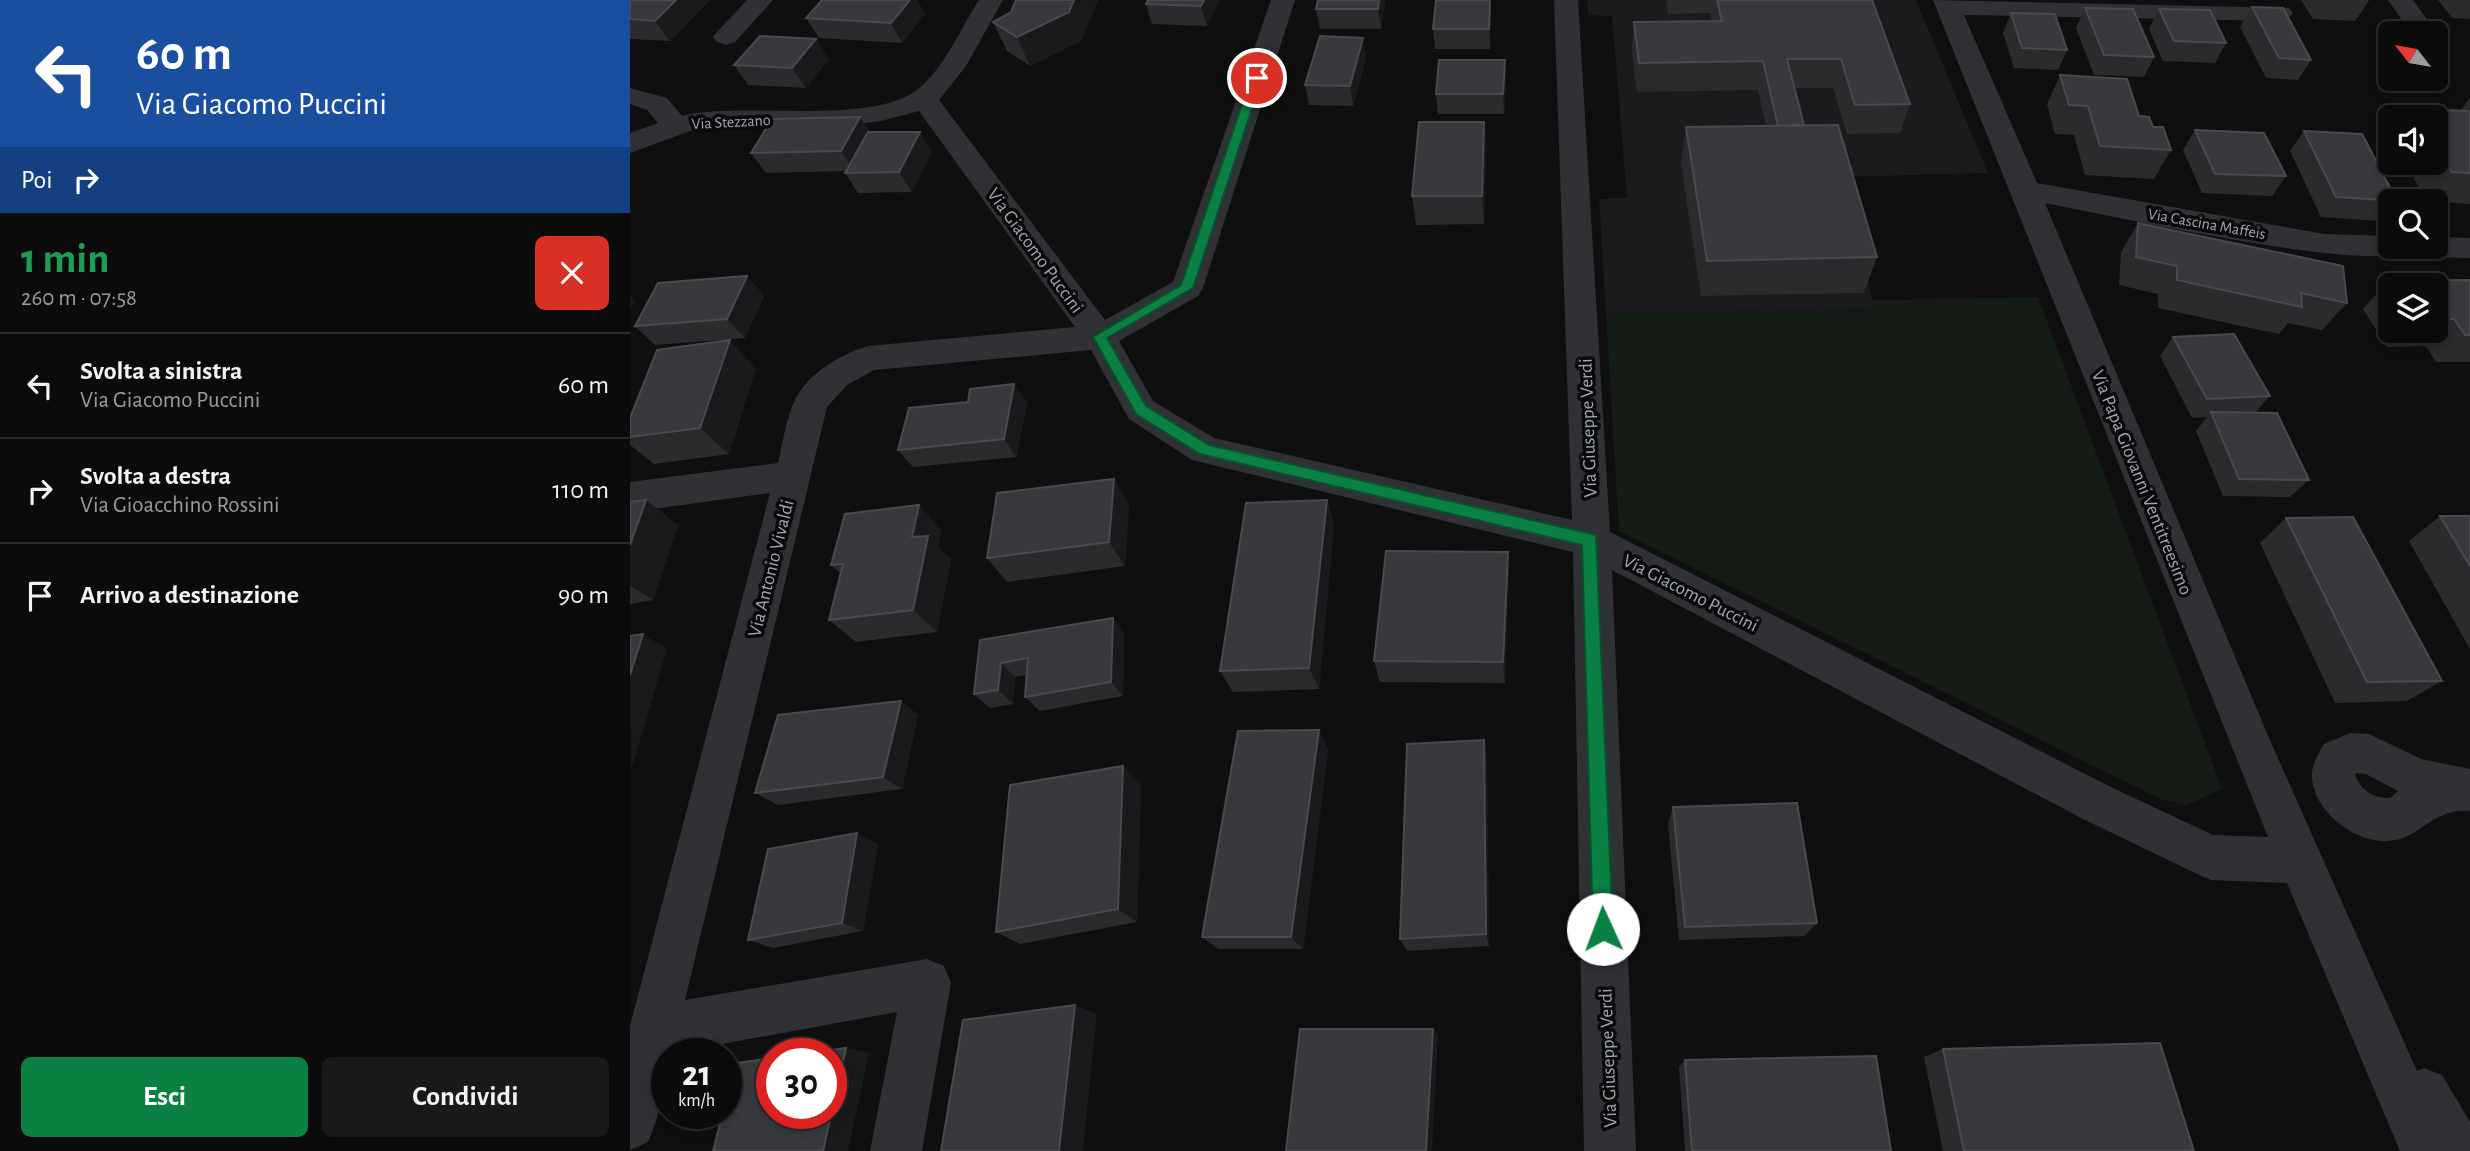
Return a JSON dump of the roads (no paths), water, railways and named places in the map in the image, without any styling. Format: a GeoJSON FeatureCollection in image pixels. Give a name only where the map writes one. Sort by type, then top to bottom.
{"type":"FeatureCollection","features":[{"type":"Feature","properties":{"kind":"street"},"geometry":{"type":"LineString","coordinates":[[726,37],[761,0]]}},
{"type":"Feature","properties":{"kind":"street","name":"Via Stezzano"},"geometry":{"type":"LineString","coordinates":[[630,144],[673,125],[706,120],[858,118],[892,111],[924,99],[939,85],[991,0]]}},
{"type":"Feature","properties":{"kind":"street"},"geometry":{"type":"LineString","coordinates":[[1100,337],[1186,288],[1283,0]]}},
{"type":"Feature","properties":{"kind":"street","name":"Via Giuseppe Verdi"},"geometry":{"type":"LineString","coordinates":[[1566,0],[1590,487],[1610,1151]]}},
{"type":"Feature","properties":{"kind":"street"},"geometry":{"type":"LineString","coordinates":[[2400,0],[2415,21]]}},
{"type":"Feature","properties":{"kind":"street"},"geometry":{"type":"LineString","coordinates":[[1946,4],[2280,13]]}},
{"type":"Feature","properties":{"kind":"street","name":"Via Papa Giovanni Ventitreesimo"},"geometry":{"type":"LineString","coordinates":[[1946,4],[2025,190],[2299,861],[2346,962],[2426,1151]]}},
{"type":"Feature","properties":{"kind":"street"},"geometry":{"type":"LineString","coordinates":[[630,96],[659,103],[669,113],[673,125]]}},
{"type":"Feature","properties":{"kind":"street","name":"Via Giacomo Puccini"},"geometry":{"type":"LineString","coordinates":[[924,99],[1100,337],[1141,410],[1205,450],[1590,540],[2097,803],[2211,857],[2299,861]]}},
{"type":"Feature","properties":{"kind":"street","name":"Via Cascina Maffeis"},"geometry":{"type":"LineString","coordinates":[[2025,190],[2324,244],[2378,246]]}},
{"type":"Feature","properties":{"kind":"street"},"geometry":{"type":"LineString","coordinates":[[2448,248],[2470,248]]}},
{"type":"Feature","properties":{"kind":"street","name":"Via Antonio Vivaldi"},"geometry":{"type":"LineString","coordinates":[[630,1124],[811,402],[826,384],[847,367],[868,358],[1100,337]]}},
{"type":"Feature","properties":{"kind":"street"},"geometry":{"type":"LineString","coordinates":[[630,497],[794,475]]}},
{"type":"Feature","properties":{"kind":"street","name":"Via Papa Giovanni Ventitreesimo"},"geometry":{"type":"LineString","coordinates":[[2346,962],[2458,1151]]}},
{"type":"Feature","properties":{"kind":"street"},"geometry":{"type":"LineString","coordinates":[[654,1030],[927,983],[896,1151]]}}]}
